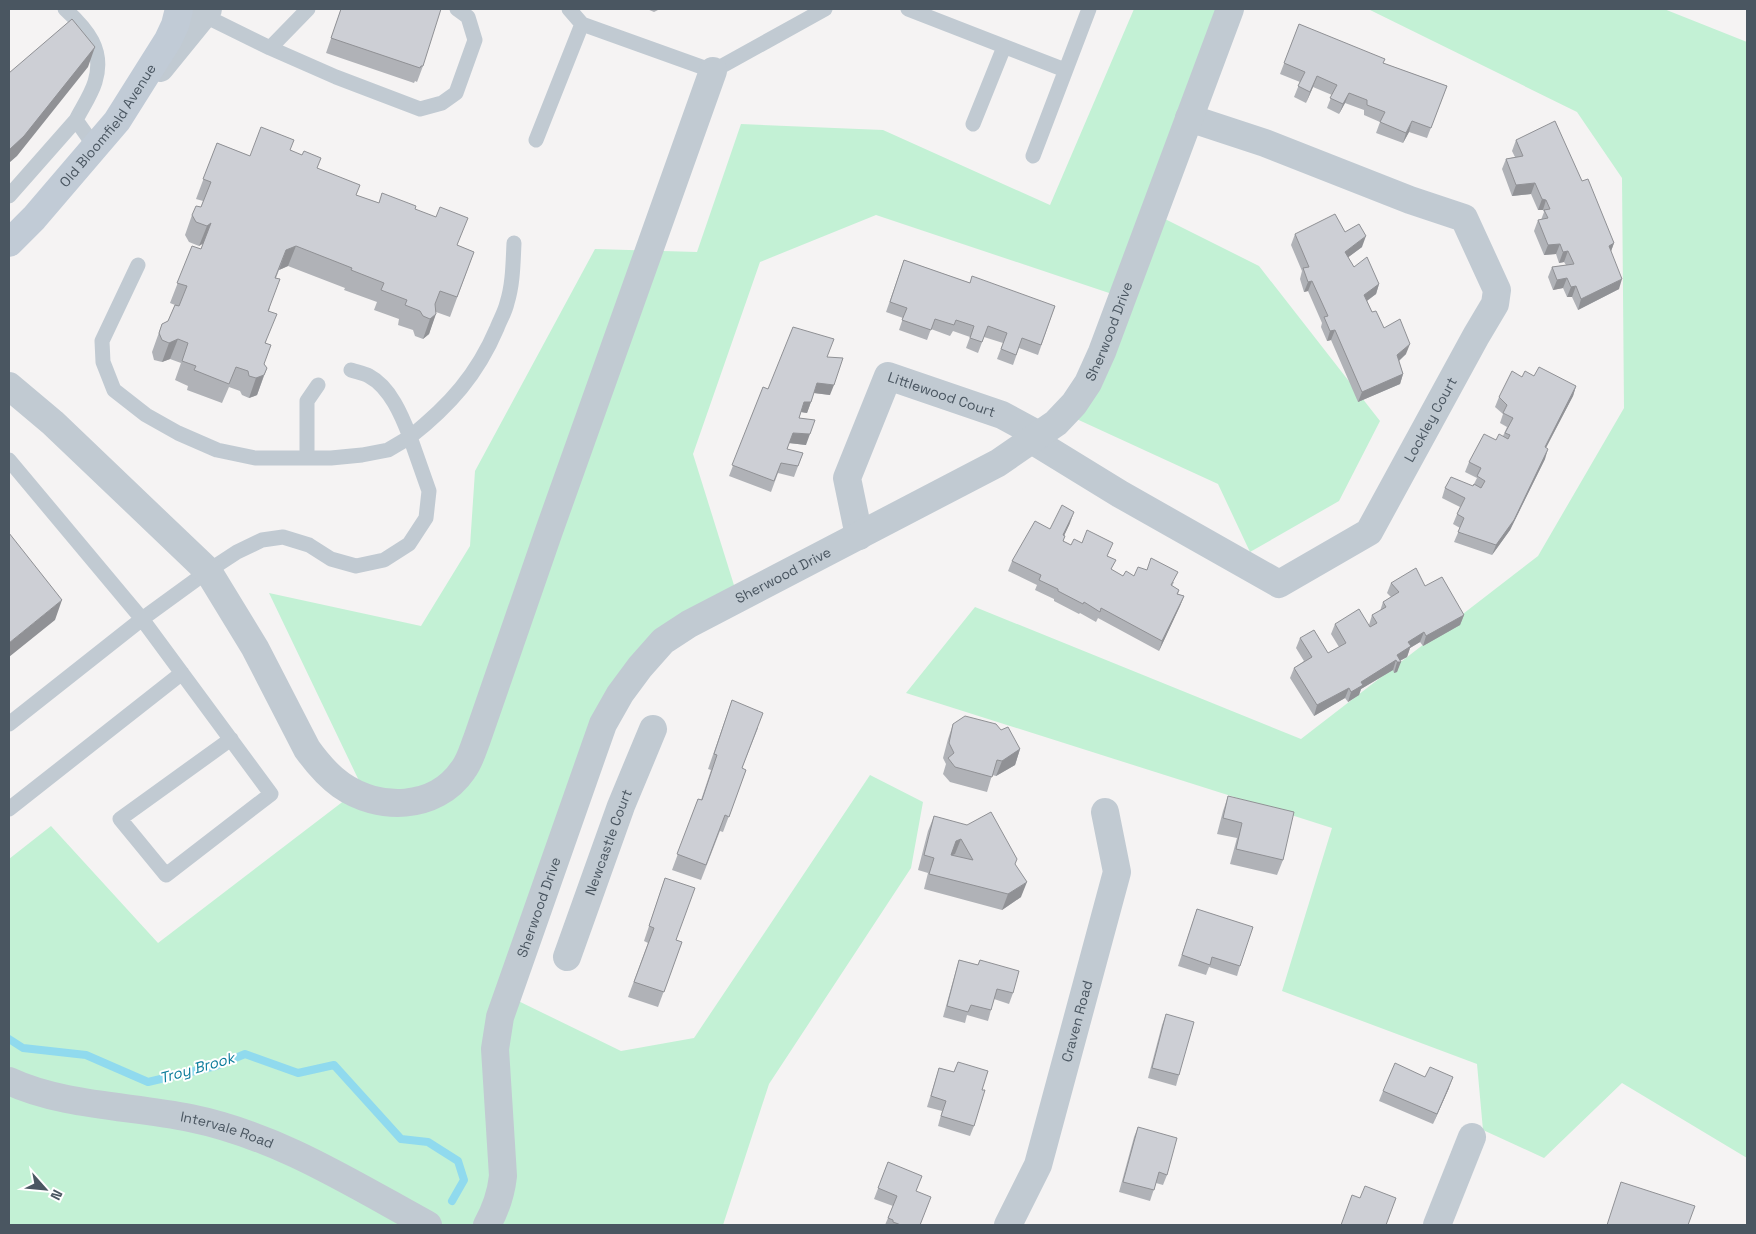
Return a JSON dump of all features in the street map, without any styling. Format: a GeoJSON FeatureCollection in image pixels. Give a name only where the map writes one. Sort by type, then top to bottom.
{"type":"FeatureCollection","features":[{"type":"Feature","properties":{"kind":"main road","name":"Old Bloomfield Avenue"},"geometry":{"type":"LineString","coordinates":[[9,243],[34,218],[117,121],[165,46],[175,25],[197,11]]}},
{"type":"Feature","properties":{"kind":"street","name":"Sherwood Drive"},"geometry":{"type":"LineString","coordinates":[[487,1225],[496,1210],[503,1176],[495,1049],[500,1017],[603,724],[620,694],[663,641],[690,624],[998,464],[1056,423],[1068,410],[1088,383],[1102,352],[1230,9]]}},
{"type":"Feature","properties":{"kind":"street"},"geometry":{"type":"LineString","coordinates":[[9,386],[53,423],[208,571],[255,648],[307,749],[330,777],[342,786],[373,800],[390,804],[407,804],[424,800],[442,791],[453,782],[464,769],[477,739],[713,71]]}},
{"type":"Feature","properties":{"kind":"street","name":"Lockley Court"},"geometry":{"type":"LineString","coordinates":[[1035,438],[1120,494],[1279,584],[1369,532],[1495,304],[1497,290],[1464,218],[1410,200],[1265,143],[1189,118]]}},
{"type":"Feature","properties":{"kind":"street","name":"Littlewood Court"},"geometry":{"type":"LineString","coordinates":[[859,536],[847,478],[888,376],[1002,415],[1035,438]]}},
{"type":"Feature","properties":{"kind":"street","name":"Newcastle Court"},"geometry":{"type":"LineString","coordinates":[[567,957],[621,806],[652,729]]}},
{"type":"Feature","properties":{"kind":"street"},"geometry":{"type":"LineString","coordinates":[[579,792],[621,806]]}},
{"type":"Feature","properties":{"kind":"street","name":"Craven Road"},"geometry":{"type":"LineString","coordinates":[[1008,1225],[1038,1165],[1117,872],[1106,812]]}},
{"type":"Feature","properties":{"kind":"street","name":"Intervale Road"},"geometry":{"type":"LineString","coordinates":[[9,1081],[50,1096],[190,1118],[236,1130],[278,1145],[319,1165],[428,1225]]}},
{"type":"Feature","properties":{"kind":"street"},"geometry":{"type":"LineString","coordinates":[[1437,1225],[1472,1137]]}},
{"type":"Feature","properties":{"kind":"lane"},"geometry":{"type":"LineString","coordinates":[[9,196],[76,120],[95,82],[98,54],[89,34],[65,9]]}},
{"type":"Feature","properties":{"kind":"lane"},"geometry":{"type":"LineString","coordinates":[[270,48],[308,9]]}},
{"type":"Feature","properties":{"kind":"lane"},"geometry":{"type":"LineString","coordinates":[[197,11],[270,48],[336,77],[420,109],[442,103],[456,93],[475,40],[468,17],[457,9]]}},
{"type":"Feature","properties":{"kind":"lane"},"geometry":{"type":"LineString","coordinates":[[569,9],[582,24],[713,71],[825,9]]}},
{"type":"Feature","properties":{"kind":"lane"},"geometry":{"type":"LineString","coordinates":[[908,9],[1065,70]]}},
{"type":"Feature","properties":{"kind":"lane"},"geometry":{"type":"LineString","coordinates":[[1033,156],[1089,9]]}},
{"type":"Feature","properties":{"kind":"lane"},"geometry":{"type":"LineString","coordinates":[[536,140],[582,24]]}},
{"type":"Feature","properties":{"kind":"lane"},"geometry":{"type":"LineString","coordinates":[[973,124],[1004,47]]}},
{"type":"Feature","properties":{"kind":"lane"},"geometry":{"type":"LineString","coordinates":[[76,120],[95,147]]}},
{"type":"Feature","properties":{"kind":"lane"},"geometry":{"type":"LineString","coordinates":[[138,265],[102,341],[103,362],[114,390],[146,415],[178,433],[217,450],[255,458],[362,455],[388,450],[410,437],[433,419],[464,386],[488,348],[507,304],[513,273],[514,243]]}},
{"type":"Feature","properties":{"kind":"lane"},"geometry":{"type":"LineString","coordinates":[[9,724],[142,619],[208,571],[237,552],[262,540],[284,537],[309,545],[331,559],[356,566],[384,560],[409,544],[426,518],[429,491],[402,416],[388,392],[369,376],[350,370]]}},
{"type":"Feature","properties":{"kind":"lane"},"geometry":{"type":"LineString","coordinates":[[307,458],[307,401],[318,385]]}},
{"type":"Feature","properties":{"kind":"lane"},"geometry":{"type":"LineString","coordinates":[[9,460],[142,619],[271,794],[166,875],[120,819],[231,740]]}},
{"type":"Feature","properties":{"kind":"lane"},"geometry":{"type":"LineString","coordinates":[[9,809],[182,673]]}},
{"type":"Feature","properties":{"kind":"green space"},"geometry":{"type":"Polygon","coordinates":[[[1134,9],[1238,9],[1157,215],[1259,266],[1380,421],[1339,501],[1250,552],[1218,484],[1070,416],[1121,297],[876,215],[760,262],[693,454],[738,598],[632,675],[508,996],[621,1051],[694,1038],[870,775],[923,802],[911,868],[769,1084],[723,1225],[9,1225],[9,859],[51,826],[158,943],[362,787],[269,593],[421,626],[470,546],[475,471],[595,249],[697,252],[741,124],[883,130],[1050,205],[1134,9]]]}},
{"type":"Feature","properties":{"kind":"green space"},"geometry":{"type":"Polygon","coordinates":[[[1368,9],[1664,9],[1747,42],[1747,1158],[1622,1083],[1544,1158],[1483,1130],[1477,1064],[1282,991],[1332,828],[906,693],[975,607],[1301,739],[1538,556],[1624,408],[1622,178],[1577,112],[1368,9]]]}},
{"type":"Feature","properties":{"kind":"building"},"geometry":{"type":"Polygon","coordinates":[[[341,9],[441,9],[423,66],[420,68],[331,38],[341,9]]]}},
{"type":"Feature","properties":{"kind":"building"},"geometry":{"type":"Polygon","coordinates":[[[72,19],[95,47],[24,136],[9,150],[9,73],[72,19]]]}},
{"type":"Feature","properties":{"kind":"building"},"geometry":{"type":"Polygon","coordinates":[[[1299,24],[1385,59],[1383,63],[1447,86],[1431,128],[1412,121],[1406,133],[1380,122],[1385,112],[1367,105],[1367,100],[1349,93],[1343,104],[1330,98],[1337,85],[1317,76],[1310,92],[1298,86],[1305,72],[1284,63],[1299,24]]]}},
{"type":"Feature","properties":{"kind":"building"},"geometry":{"type":"Polygon","coordinates":[[[1555,121],[1582,181],[1588,179],[1614,243],[1609,246],[1622,279],[1581,299],[1576,286],[1571,287],[1567,278],[1557,280],[1552,267],[1574,264],[1568,251],[1563,252],[1560,244],[1548,245],[1538,220],[1548,218],[1544,210],[1550,209],[1546,200],[1542,199],[1535,183],[1516,185],[1506,159],[1523,156],[1516,140],[1555,121]]]}},
{"type":"Feature","properties":{"kind":"building"},"geometry":{"type":"Polygon","coordinates":[[[261,127],[294,140],[290,150],[302,155],[304,151],[321,158],[317,168],[360,185],[356,195],[379,203],[382,193],[416,206],[415,209],[436,217],[440,207],[468,218],[457,245],[474,252],[457,297],[440,291],[435,304],[436,314],[430,319],[423,316],[420,311],[405,305],[407,300],[381,290],[384,283],[296,246],[286,250],[275,278],[280,279],[268,311],[277,314],[265,343],[271,345],[264,364],[267,368],[264,375],[256,378],[249,376],[248,371],[236,367],[229,384],[194,370],[196,366],[182,361],[188,343],[178,339],[169,343],[162,340],[159,333],[162,324],[168,321],[175,305],[179,306],[187,286],[177,283],[192,246],[201,249],[211,223],[207,226],[196,222],[192,215],[196,206],[201,207],[211,182],[203,179],[217,143],[250,156],[261,127]]]}},
{"type":"Feature","properties":{"kind":"building"},"geometry":{"type":"Polygon","coordinates":[[[1335,214],[1345,232],[1359,224],[1366,236],[1345,252],[1354,267],[1367,257],[1379,284],[1364,295],[1372,312],[1376,311],[1384,328],[1400,319],[1410,344],[1397,355],[1403,374],[1362,392],[1335,330],[1330,331],[1324,317],[1328,316],[1312,281],[1308,282],[1303,268],[1309,267],[1295,234],[1335,214]]]}},
{"type":"Feature","properties":{"kind":"building"},"geometry":{"type":"Polygon","coordinates":[[[904,260],[970,283],[972,276],[1055,306],[1041,345],[1022,338],[1016,355],[1001,349],[1007,333],[988,326],[982,342],[970,338],[974,326],[956,320],[954,325],[935,319],[931,330],[902,320],[907,308],[890,302],[904,260]]]}},
{"type":"Feature","properties":{"kind":"building"},"geometry":{"type":"Polygon","coordinates":[[[793,327],[834,339],[827,357],[843,358],[834,385],[817,383],[811,402],[804,402],[799,418],[815,420],[810,434],[793,433],[787,449],[803,453],[798,466],[781,463],[774,481],[732,465],[763,387],[768,389],[793,327]]]}},
{"type":"Feature","properties":{"kind":"building"},"geometry":{"type":"Polygon","coordinates":[[[1539,367],[1576,386],[1545,447],[1548,449],[1514,520],[1496,545],[1458,532],[1464,518],[1457,514],[1465,498],[1445,488],[1451,477],[1481,488],[1485,481],[1477,476],[1481,468],[1469,462],[1484,434],[1496,440],[1499,434],[1508,439],[1510,435],[1505,433],[1513,418],[1503,413],[1507,405],[1499,397],[1512,371],[1522,377],[1525,371],[1534,376],[1539,367]]]}},
{"type":"Feature","properties":{"kind":"building"},"geometry":{"type":"Polygon","coordinates":[[[1062,505],[1074,512],[1063,535],[1065,536],[1063,541],[1071,545],[1074,539],[1082,543],[1087,530],[1113,543],[1107,556],[1116,560],[1111,569],[1123,576],[1126,571],[1134,576],[1138,567],[1147,570],[1151,558],[1178,572],[1171,585],[1179,590],[1177,594],[1184,596],[1162,641],[1101,608],[1100,612],[1084,602],[1083,604],[1058,591],[1058,589],[1039,580],[1041,575],[1012,561],[1035,521],[1050,529],[1062,505]]]}},
{"type":"Feature","properties":{"kind":"building"},"geometry":{"type":"Polygon","coordinates":[[[9,533],[62,600],[9,643],[9,533]]]}},
{"type":"Feature","properties":{"kind":"building"},"geometry":{"type":"Polygon","coordinates":[[[1416,568],[1425,586],[1442,577],[1464,615],[1426,636],[1424,632],[1408,642],[1411,646],[1397,655],[1401,662],[1396,660],[1361,682],[1363,685],[1351,692],[1349,688],[1317,705],[1294,668],[1312,657],[1300,638],[1314,630],[1328,653],[1346,643],[1335,624],[1359,609],[1370,627],[1377,623],[1372,615],[1386,607],[1383,602],[1399,592],[1391,583],[1416,568]]]}},
{"type":"Feature","properties":{"kind":"building"},"geometry":{"type":"Polygon","coordinates":[[[732,700],[763,713],[742,768],[746,770],[729,817],[725,815],[706,865],[677,854],[698,799],[702,800],[717,755],[714,754],[732,700]]]}},
{"type":"Feature","properties":{"kind":"building"},"geometry":{"type":"Polygon","coordinates":[[[965,716],[996,724],[1001,730],[1008,727],[1020,749],[1002,761],[997,760],[992,777],[955,767],[948,758],[954,753],[949,743],[953,724],[965,716]]]}},
{"type":"Feature","properties":{"kind":"building"},"geometry":{"type":"Polygon","coordinates":[[[1228,796],[1294,812],[1283,860],[1236,849],[1242,823],[1223,818],[1228,796]]]}},
{"type":"Feature","properties":{"kind":"building"},"geometry":{"type":"Polygon","coordinates":[[[991,812],[1017,859],[1015,864],[1027,882],[1008,894],[929,874],[934,858],[924,855],[934,816],[967,825],[991,812]],[[961,839],[956,841],[951,855],[973,860],[961,839]]]}},
{"type":"Feature","properties":{"kind":"building"},"geometry":{"type":"Polygon","coordinates":[[[665,878],[695,888],[676,940],[682,942],[664,992],[634,982],[654,928],[649,926],[665,878]]]}},
{"type":"Feature","properties":{"kind":"building"},"geometry":{"type":"Polygon","coordinates":[[[1197,909],[1253,927],[1240,966],[1212,957],[1210,965],[1182,955],[1197,909]]]}},
{"type":"Feature","properties":{"kind":"building"},"geometry":{"type":"Polygon","coordinates":[[[959,960],[978,965],[980,960],[1019,971],[1013,993],[997,989],[991,1010],[971,1005],[968,1012],[947,1006],[959,960]]]}},
{"type":"Feature","properties":{"kind":"building"},"geometry":{"type":"Polygon","coordinates":[[[1166,1014],[1194,1022],[1179,1075],[1152,1068],[1166,1014]]]}},
{"type":"Feature","properties":{"kind":"building"},"geometry":{"type":"Polygon","coordinates":[[[958,1062],[988,1071],[982,1090],[985,1090],[974,1126],[941,1116],[946,1101],[931,1096],[939,1068],[954,1072],[958,1062]]]}},
{"type":"Feature","properties":{"kind":"building"},"geometry":{"type":"Polygon","coordinates":[[[1395,1063],[1425,1077],[1430,1067],[1453,1077],[1437,1114],[1383,1091],[1395,1063]]]}},
{"type":"Feature","properties":{"kind":"building"},"geometry":{"type":"Polygon","coordinates":[[[1138,1127],[1177,1138],[1167,1175],[1159,1172],[1154,1190],[1123,1182],[1138,1127]]]}},
{"type":"Feature","properties":{"kind":"building"},"geometry":{"type":"Polygon","coordinates":[[[888,1162],[922,1176],[916,1191],[931,1197],[920,1225],[901,1225],[888,1218],[897,1196],[878,1188],[888,1162]]]}},
{"type":"Feature","properties":{"kind":"building"},"geometry":{"type":"Polygon","coordinates":[[[1621,1182],[1695,1206],[1688,1225],[1607,1225],[1621,1182]]]}},
{"type":"Feature","properties":{"kind":"building"},"geometry":{"type":"Polygon","coordinates":[[[1365,1186],[1396,1198],[1386,1225],[1341,1225],[1352,1195],[1360,1198],[1365,1186]]]}},
{"type":"Feature","properties":{"kind":"waterway","name":"Troy Brook"},"geometry":{"type":"LineString","coordinates":[[9,1039],[23,1048],[86,1055],[148,1082],[216,1066],[245,1054],[298,1073],[334,1065],[401,1139],[428,1142],[458,1161],[464,1180],[452,1201]]}}]}
